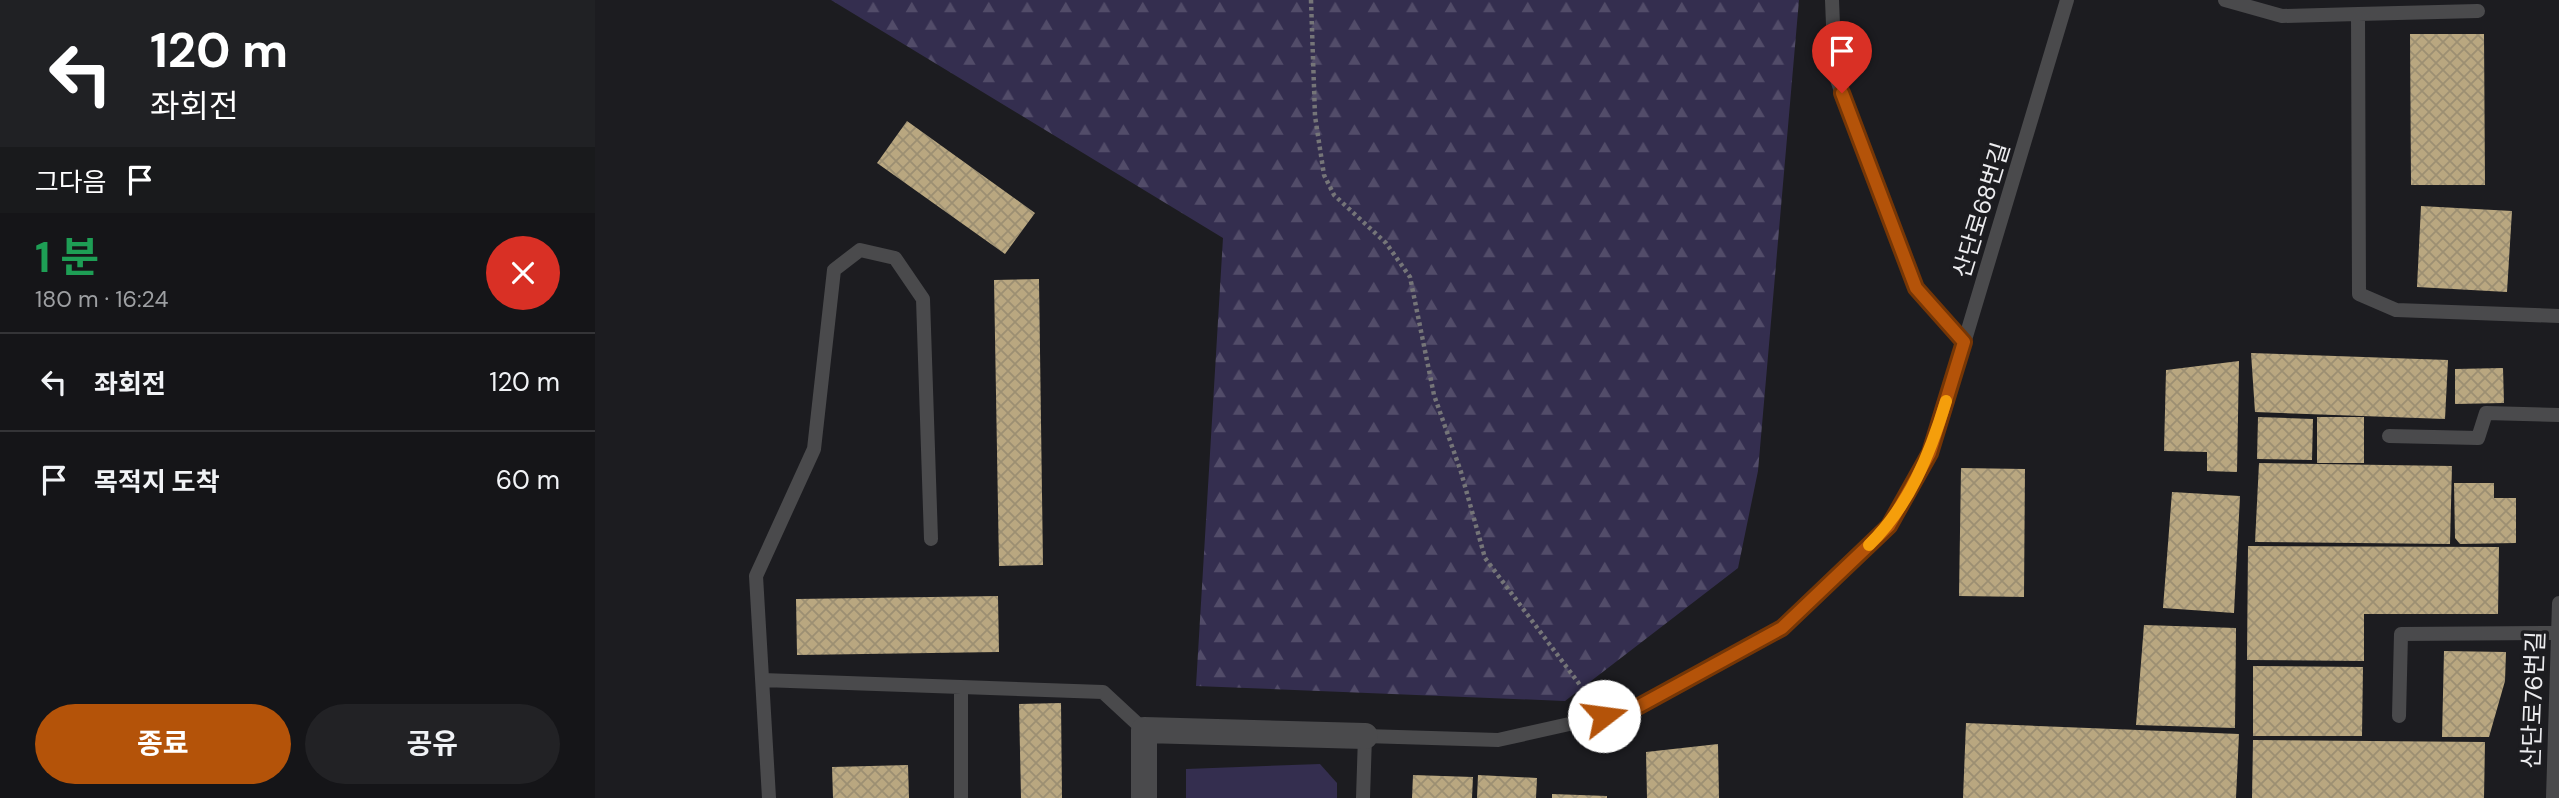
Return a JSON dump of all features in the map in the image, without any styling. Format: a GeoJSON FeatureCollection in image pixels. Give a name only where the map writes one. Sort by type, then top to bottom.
{"type":"FeatureCollection","features":[{"type":"Feature","properties":{"kind":"street"},"geometry":{"type":"LineString","coordinates":[[1144,798],[1144,730],[1365,736]]}},
{"type":"Feature","properties":{"kind":"lane"},"geometry":{"type":"LineString","coordinates":[[1832,0],[1835,74],[1870,170],[1916,288],[1964,342]]}},
{"type":"Feature","properties":{"kind":"lane","name":"산단로68번길"},"geometry":{"type":"LineString","coordinates":[[1365,736],[1498,740],[1632,710],[1782,628],[1889,526],[1930,453],[2067,0]]}},
{"type":"Feature","properties":{"kind":"lane"},"geometry":{"type":"LineString","coordinates":[[2225,0],[2282,16],[2478,11]]}},
{"type":"Feature","properties":{"kind":"lane"},"geometry":{"type":"LineString","coordinates":[[2358,15],[2359,294],[2396,310],[2559,316]]}},
{"type":"Feature","properties":{"kind":"lane"},"geometry":{"type":"LineString","coordinates":[[769,798],[755,576],[814,449],[834,270],[860,250],[895,258],[923,299],[931,539]]}},
{"type":"Feature","properties":{"kind":"lane"},"geometry":{"type":"LineString","coordinates":[[2389,436],[2478,438],[2486,413],[2559,415]]}},
{"type":"Feature","properties":{"kind":"lane","name":"산단로76번길"},"geometry":{"type":"LineString","coordinates":[[2553,798],[2559,603]]}},
{"type":"Feature","properties":{"kind":"lane"},"geometry":{"type":"LineString","coordinates":[[2399,716],[2401,634],[2558,633]]}},
{"type":"Feature","properties":{"kind":"lane"},"geometry":{"type":"LineString","coordinates":[[762,680],[1103,692],[1144,730]]}},
{"type":"Feature","properties":{"kind":"lane"},"geometry":{"type":"LineString","coordinates":[[961,689],[961,798]]}},
{"type":"Feature","properties":{"kind":"lane"},"geometry":{"type":"LineString","coordinates":[[1363,798],[1365,736]]}},
{"type":"Feature","properties":{"kind":"path"},"geometry":{"type":"LineString","coordinates":[[1311,0],[1315,116],[1324,175],[1334,195],[1386,243],[1410,277],[1434,396],[1461,472],[1485,558],[1604,716]]}},
{"type":"Feature","properties":{"kind":"green space"},"geometry":{"type":"Polygon","coordinates":[[[831,0],[1799,0],[1758,471],[1738,568],[1565,701],[1196,686],[1223,238],[831,0]]]}},
{"type":"Feature","properties":{"kind":"green space"},"geometry":{"type":"Polygon","coordinates":[[[1320,764],[1337,783],[1337,798],[1186,798],[1186,769],[1320,764]]]}},
{"type":"Feature","properties":{"kind":"building"},"geometry":{"type":"Polygon","coordinates":[[[2410,34],[2484,34],[2485,185],[2411,185],[2410,34]]]}},
{"type":"Feature","properties":{"kind":"building"},"geometry":{"type":"Polygon","coordinates":[[[907,121],[1035,213],[1005,254],[877,163],[907,121]]]}},
{"type":"Feature","properties":{"kind":"building"},"geometry":{"type":"Polygon","coordinates":[[[2421,206],[2512,211],[2507,292],[2417,287],[2421,206]]]}},
{"type":"Feature","properties":{"kind":"building"},"geometry":{"type":"Polygon","coordinates":[[[1039,279],[1043,565],[999,566],[994,280],[1039,279]]]}},
{"type":"Feature","properties":{"kind":"building"},"geometry":{"type":"Polygon","coordinates":[[[2251,353],[2448,360],[2445,419],[2255,412],[2251,353]]]}},
{"type":"Feature","properties":{"kind":"building"},"geometry":{"type":"Polygon","coordinates":[[[2239,361],[2237,472],[2207,471],[2207,452],[2164,451],[2166,370],[2239,361]]]}},
{"type":"Feature","properties":{"kind":"building"},"geometry":{"type":"Polygon","coordinates":[[[2503,368],[2504,403],[2455,404],[2455,369],[2503,368]]]}},
{"type":"Feature","properties":{"kind":"building"},"geometry":{"type":"Polygon","coordinates":[[[2258,417],[2313,419],[2312,460],[2257,459],[2258,417]]]}},
{"type":"Feature","properties":{"kind":"building"},"geometry":{"type":"Polygon","coordinates":[[[2317,417],[2364,417],[2364,463],[2317,463],[2317,417]]]}},
{"type":"Feature","properties":{"kind":"building"},"geometry":{"type":"Polygon","coordinates":[[[2259,463],[2452,466],[2450,544],[2255,542],[2259,463]]]}},
{"type":"Feature","properties":{"kind":"building"},"geometry":{"type":"Polygon","coordinates":[[[1961,468],[2025,469],[2024,597],[1959,596],[1961,468]]]}},
{"type":"Feature","properties":{"kind":"building"},"geometry":{"type":"Polygon","coordinates":[[[2454,483],[2494,483],[2494,498],[2516,498],[2516,543],[2460,544],[2455,538],[2454,483]]]}},
{"type":"Feature","properties":{"kind":"building"},"geometry":{"type":"Polygon","coordinates":[[[2172,492],[2240,496],[2234,613],[2163,608],[2172,492]]]}},
{"type":"Feature","properties":{"kind":"building"},"geometry":{"type":"Polygon","coordinates":[[[2248,546],[2499,547],[2498,614],[2364,614],[2364,661],[2247,660],[2248,546]]]}},
{"type":"Feature","properties":{"kind":"building"},"geometry":{"type":"Polygon","coordinates":[[[998,596],[999,652],[797,655],[796,599],[998,596]]]}},
{"type":"Feature","properties":{"kind":"building"},"geometry":{"type":"Polygon","coordinates":[[[2144,625],[2236,628],[2235,728],[2136,725],[2144,625]]]}},
{"type":"Feature","properties":{"kind":"building"},"geometry":{"type":"Polygon","coordinates":[[[2444,651],[2506,652],[2505,681],[2489,737],[2442,737],[2444,651]]]}},
{"type":"Feature","properties":{"kind":"building"},"geometry":{"type":"Polygon","coordinates":[[[2253,666],[2363,667],[2362,736],[2253,736],[2253,666]]]}},
{"type":"Feature","properties":{"kind":"building"},"geometry":{"type":"Polygon","coordinates":[[[1061,703],[1062,798],[1021,798],[1019,704],[1061,703]]]}},
{"type":"Feature","properties":{"kind":"building"},"geometry":{"type":"Polygon","coordinates":[[[1966,723],[2239,734],[2236,798],[1963,798],[1966,723]]]}},
{"type":"Feature","properties":{"kind":"building"},"geometry":{"type":"Polygon","coordinates":[[[2253,740],[2485,742],[2484,798],[2252,798],[2253,740]]]}},
{"type":"Feature","properties":{"kind":"building"},"geometry":{"type":"Polygon","coordinates":[[[1718,744],[1719,798],[1647,798],[1646,752],[1718,744]]]}},
{"type":"Feature","properties":{"kind":"building"},"geometry":{"type":"Polygon","coordinates":[[[908,765],[909,798],[833,798],[832,767],[908,765]]]}},
{"type":"Feature","properties":{"kind":"building"},"geometry":{"type":"Polygon","coordinates":[[[1413,775],[1473,777],[1472,798],[1412,798],[1413,775]]]}},
{"type":"Feature","properties":{"kind":"building"},"geometry":{"type":"Polygon","coordinates":[[[1478,775],[1537,778],[1536,798],[1477,798],[1478,775]]]}},
{"type":"Feature","properties":{"kind":"building"},"geometry":{"type":"Polygon","coordinates":[[[1552,794],[1607,796],[1607,798],[1552,798],[1552,794]]]}},
{"type":"Feature","properties":{"kind":"slow traffic"},"geometry":{"type":"LineString","coordinates":[[1869,545],[1889,526],[1930,453],[1946,401]]}},
{"type":"Feature","properties":{"kind":"route"},"geometry":{"type":"LineString","coordinates":[[1604,716],[1632,710],[1782,628],[1889,526],[1930,453],[1964,342],[1916,288],[1842,93]]}}]}
